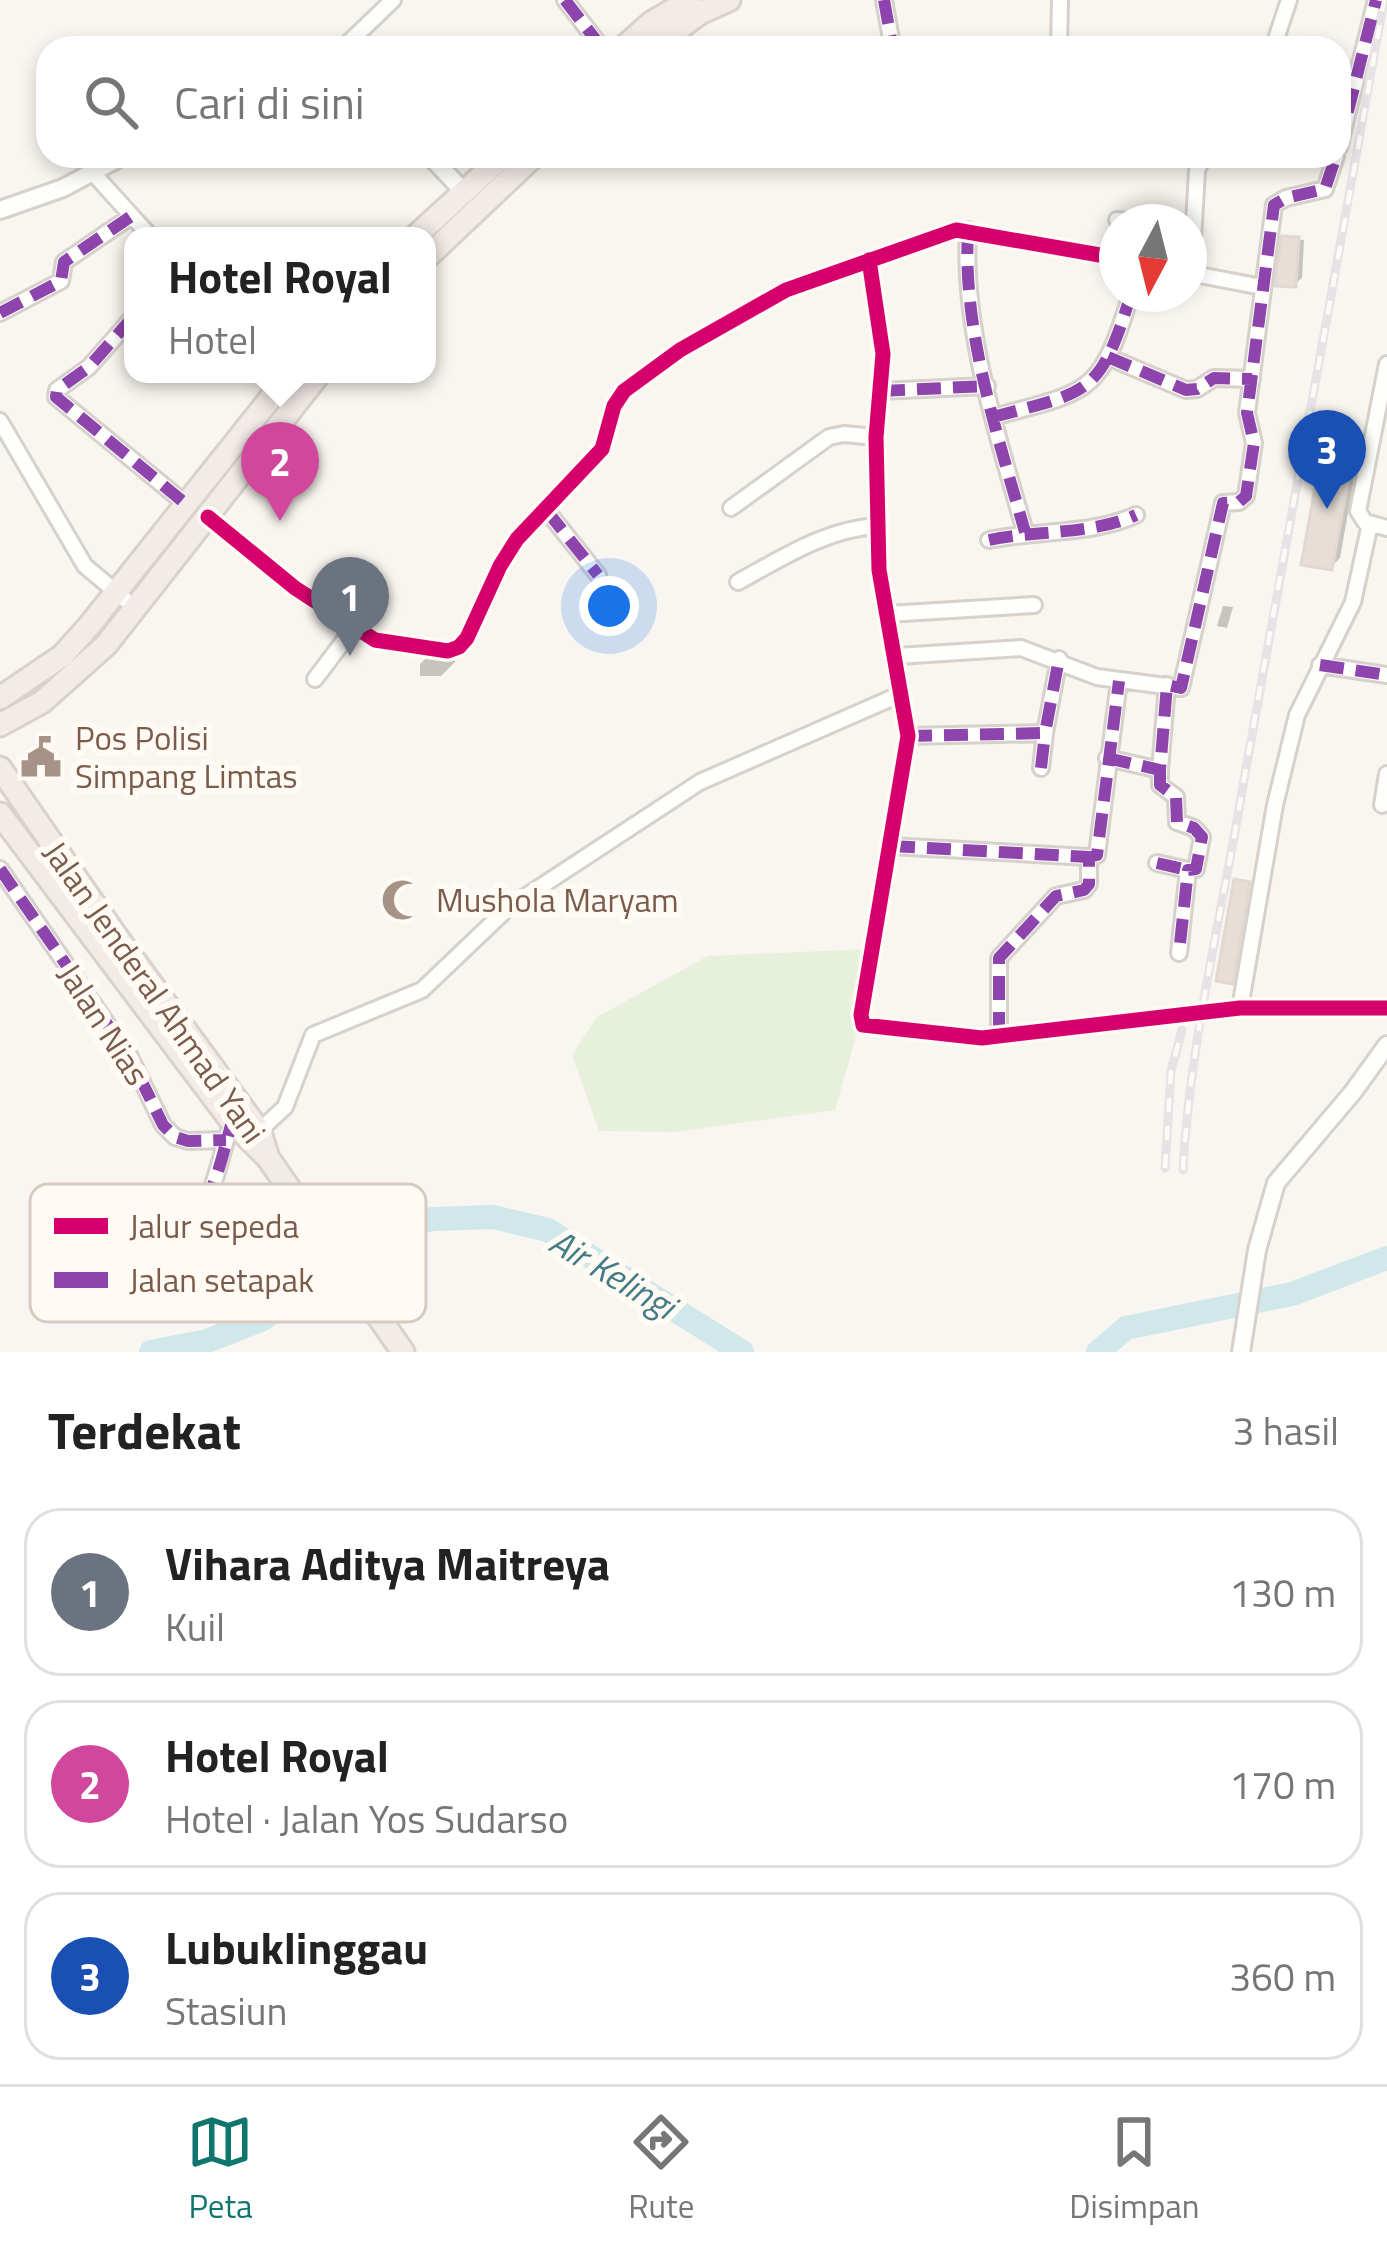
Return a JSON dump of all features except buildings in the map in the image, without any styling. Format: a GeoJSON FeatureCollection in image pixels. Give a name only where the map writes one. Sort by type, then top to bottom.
{"type":"FeatureCollection","features":[{"type":"Feature","properties":{"kind":"highway"},"geometry":{"type":"LineString","coordinates":[[636,36],[690,0]]}},
{"type":"Feature","properties":{"kind":"highway"},"geometry":{"type":"LineString","coordinates":[[669,36],[729,0]]}},
{"type":"Feature","properties":{"kind":"highway"},"geometry":{"type":"LineString","coordinates":[[436,245],[494,168]]}},
{"type":"Feature","properties":{"kind":"highway"},"geometry":{"type":"LineString","coordinates":[[430,227],[517,168]]}},
{"type":"Feature","properties":{"kind":"highway"},"geometry":{"type":"LineString","coordinates":[[0,698],[62,656],[187,505],[275,383]]}},
{"type":"Feature","properties":{"kind":"highway"},"geometry":{"type":"LineString","coordinates":[[0,724],[42,703],[77,674],[208,518],[312,383]]}},
{"type":"Feature","properties":{"kind":"highway","name":"Jalan Jenderal Ahmad Yani"},"geometry":{"type":"LineString","coordinates":[[0,768],[241,1134]]}},
{"type":"Feature","properties":{"kind":"highway","name":"Jalan Jenderal Ahmad Yani"},"geometry":{"type":"LineString","coordinates":[[0,814],[241,1134],[268,1157],[286,1184]]}},
{"type":"Feature","properties":{"kind":"highway","name":"Jalan Jenderal Ahmad Yani"},"geometry":{"type":"LineString","coordinates":[[381,1322],[403,1352]]}},
{"type":"Feature","properties":{"kind":"street"},"geometry":{"type":"LineString","coordinates":[[356,36],[392,0]]}},
{"type":"Feature","properties":{"kind":"street"},"geometry":{"type":"LineString","coordinates":[[565,0],[593,36]]}},
{"type":"Feature","properties":{"kind":"street"},"geometry":{"type":"LineString","coordinates":[[884,0],[890,36]]}},
{"type":"Feature","properties":{"kind":"street"},"geometry":{"type":"LineString","coordinates":[[1059,36],[1060,0]]}},
{"type":"Feature","properties":{"kind":"street"},"geometry":{"type":"LineString","coordinates":[[1277,36],[1289,0]]}},
{"type":"Feature","properties":{"kind":"street"},"geometry":{"type":"LineString","coordinates":[[1351,99],[1376,0]]}},
{"type":"Feature","properties":{"kind":"street"},"geometry":{"type":"LineString","coordinates":[[0,210],[63,188],[100,168]]}},
{"type":"Feature","properties":{"kind":"street"},"geometry":{"type":"LineString","coordinates":[[441,168],[471,200]]}},
{"type":"Feature","properties":{"kind":"street"},"geometry":{"type":"LineString","coordinates":[[1194,204],[1198,168]]}},
{"type":"Feature","properties":{"kind":"street"},"geometry":{"type":"LineString","coordinates":[[896,656],[1010,647],[1059,659],[1088,675],[1181,688],[1223,503],[1239,502],[1246,496],[1254,443],[1246,413],[1274,205],[1325,189],[1332,168]]}},
{"type":"Feature","properties":{"kind":"street"},"geometry":{"type":"LineString","coordinates":[[93,172],[141,227]]}},
{"type":"Feature","properties":{"kind":"street"},"geometry":{"type":"LineString","coordinates":[[0,313],[61,280],[64,262],[130,217]]}},
{"type":"Feature","properties":{"kind":"street"},"geometry":{"type":"LineString","coordinates":[[208,518],[295,588],[375,640],[448,651],[459,647],[517,539],[602,448],[614,406],[636,380],[680,350],[786,290],[956,230],[1099,255]]}},
{"type":"Feature","properties":{"kind":"street"},"geometry":{"type":"LineString","coordinates":[[968,230],[966,271],[987,386],[1025,532]]}},
{"type":"Feature","properties":{"kind":"street"},"geometry":{"type":"LineString","coordinates":[[869,260],[883,354],[877,526],[908,736],[863,1025],[972,1038],[1240,1008],[1387,1008]]}},
{"type":"Feature","properties":{"kind":"street"},"geometry":{"type":"LineString","coordinates":[[1207,277],[1262,287]]}},
{"type":"Feature","properties":{"kind":"street"},"geometry":{"type":"LineString","coordinates":[[993,417],[1068,397],[1091,384],[1108,357],[1124,312]]}},
{"type":"Feature","properties":{"kind":"street"},"geometry":{"type":"LineString","coordinates":[[124,327],[88,367],[57,390],[56,397],[187,505]]}},
{"type":"Feature","properties":{"kind":"street"},"geometry":{"type":"LineString","coordinates":[[1108,357],[1186,390],[1214,378],[1252,379]]}},
{"type":"Feature","properties":{"kind":"street"},"geometry":{"type":"LineString","coordinates":[[1387,364],[1358,511],[1370,524],[1387,528]]}},
{"type":"Feature","properties":{"kind":"street"},"geometry":{"type":"LineString","coordinates":[[881,391],[987,386]]}},
{"type":"Feature","properties":{"kind":"street"},"geometry":{"type":"LineString","coordinates":[[0,421],[85,566],[134,607]]}},
{"type":"Feature","properties":{"kind":"street"},"geometry":{"type":"LineString","coordinates":[[731,508],[829,437],[877,437]]}},
{"type":"Feature","properties":{"kind":"street"},"geometry":{"type":"LineString","coordinates":[[547,511],[598,575]]}},
{"type":"Feature","properties":{"kind":"street"},"geometry":{"type":"LineString","coordinates":[[989,540],[1097,526],[1136,515]]}},
{"type":"Feature","properties":{"kind":"street"},"geometry":{"type":"LineString","coordinates":[[1240,1008],[1275,805],[1297,715],[1353,602],[1370,524]]}},
{"type":"Feature","properties":{"kind":"street"},"geometry":{"type":"LineString","coordinates":[[738,582],[808,544],[850,529],[877,526]]}},
{"type":"Feature","properties":{"kind":"street"},"geometry":{"type":"LineString","coordinates":[[887,614],[1034,605]]}},
{"type":"Feature","properties":{"kind":"street"},"geometry":{"type":"LineString","coordinates":[[314,680],[355,626]]}},
{"type":"Feature","properties":{"kind":"street"},"geometry":{"type":"LineString","coordinates":[[1041,768],[1059,659]]}},
{"type":"Feature","properties":{"kind":"street"},"geometry":{"type":"LineString","coordinates":[[1320,665],[1387,675]]}},
{"type":"Feature","properties":{"kind":"street"},"geometry":{"type":"LineString","coordinates":[[891,846],[1097,855],[1119,681]]}},
{"type":"Feature","properties":{"kind":"street"},"geometry":{"type":"LineString","coordinates":[[1157,863],[1196,869],[1202,837],[1194,828],[1177,822],[1176,796],[1160,785],[1167,685]]}},
{"type":"Feature","properties":{"kind":"street"},"geometry":{"type":"LineString","coordinates":[[212,1184],[241,1134],[285,1107],[313,1035],[422,990],[508,908],[700,782],[902,694]]}},
{"type":"Feature","properties":{"kind":"street"},"geometry":{"type":"LineString","coordinates":[[908,736],[1045,733]]}},
{"type":"Feature","properties":{"kind":"street"},"geometry":{"type":"LineString","coordinates":[[1107,758],[1160,770]]}},
{"type":"Feature","properties":{"kind":"street"},"geometry":{"type":"LineString","coordinates":[[1382,805],[1387,774]]}},
{"type":"Feature","properties":{"kind":"street"},"geometry":{"type":"LineString","coordinates":[[999,1036],[999,958],[1056,896],[1087,887],[1089,857]]}},
{"type":"Feature","properties":{"kind":"street","name":"Jalan Nias"},"geometry":{"type":"LineString","coordinates":[[0,869],[130,1057],[164,1125],[175,1137],[188,1141],[241,1134]]}},
{"type":"Feature","properties":{"kind":"street"},"geometry":{"type":"LineString","coordinates":[[1179,953],[1188,870]]}},
{"type":"Feature","properties":{"kind":"street"},"geometry":{"type":"LineString","coordinates":[[1241,1352],[1257,1250],[1276,1183],[1387,1045]]}},
{"type":"Feature","properties":{"kind":"green space"},"geometry":{"type":"Polygon","coordinates":[[[869,949],[859,1026],[835,1110],[674,1132],[599,1131],[572,1055],[597,1017],[708,956],[869,949]]]}},
{"type":"Feature","properties":{"kind":"waterway","name":"Air Kelingi"},"geometry":{"type":"LineString","coordinates":[[426,1221],[493,1217],[548,1230],[742,1352]]}},
{"type":"Feature","properties":{"kind":"waterway","name":"Air Kelingi"},"geometry":{"type":"LineString","coordinates":[[1098,1352],[1126,1328],[1292,1294],[1387,1258]]}},
{"type":"Feature","properties":{"kind":"waterway","name":"Air Kelingi"},"geometry":{"type":"LineString","coordinates":[[151,1352],[207,1341],[255,1322]]}},
{"type":"Feature","properties":{"kind":"railway"},"geometry":{"type":"LineString","coordinates":[[1183,1170],[1207,980],[1384,0]]}},
{"type":"Feature","properties":{"kind":"railway"},"geometry":{"type":"LineString","coordinates":[[1165,1168],[1171,1071],[1182,1030]]}},
{"type":"Feature","properties":{"kind":"marked path"},"geometry":{"type":"LineString","coordinates":[[565,0],[593,36]]}},
{"type":"Feature","properties":{"kind":"marked path"},"geometry":{"type":"LineString","coordinates":[[884,0],[890,36]]}},
{"type":"Feature","properties":{"kind":"marked path"},"geometry":{"type":"LineString","coordinates":[[1351,99],[1376,0]]}},
{"type":"Feature","properties":{"kind":"marked path"},"geometry":{"type":"LineString","coordinates":[[1107,758],[1160,770],[1167,685],[1181,688],[1223,503],[1239,502],[1246,496],[1254,443],[1247,413],[1274,205],[1325,189],[1332,168]]}},
{"type":"Feature","properties":{"kind":"marked path"},"geometry":{"type":"LineString","coordinates":[[0,313],[61,281],[64,262],[130,217]]}},
{"type":"Feature","properties":{"kind":"marked path"},"geometry":{"type":"LineString","coordinates":[[968,230],[976,345],[1025,532]]}},
{"type":"Feature","properties":{"kind":"marked path"},"geometry":{"type":"LineString","coordinates":[[993,417],[1052,401],[1087,384],[1110,352],[1125,312]]}},
{"type":"Feature","properties":{"kind":"marked path"},"geometry":{"type":"LineString","coordinates":[[124,327],[89,367],[57,390],[56,397],[187,505]]}},
{"type":"Feature","properties":{"kind":"marked path"},"geometry":{"type":"LineString","coordinates":[[1108,357],[1186,390],[1214,378],[1252,379]]}},
{"type":"Feature","properties":{"kind":"marked path"},"geometry":{"type":"LineString","coordinates":[[273,383],[279,388]]}},
{"type":"Feature","properties":{"kind":"marked path"},"geometry":{"type":"LineString","coordinates":[[881,391],[987,386]]}},
{"type":"Feature","properties":{"kind":"marked path"},"geometry":{"type":"LineString","coordinates":[[547,511],[598,575]]}},
{"type":"Feature","properties":{"kind":"marked path"},"geometry":{"type":"LineString","coordinates":[[989,540],[1101,526],[1136,515]]}},
{"type":"Feature","properties":{"kind":"marked path"},"geometry":{"type":"LineString","coordinates":[[908,736],[1045,733],[1059,659]]}},
{"type":"Feature","properties":{"kind":"marked path"},"geometry":{"type":"LineString","coordinates":[[1320,665],[1387,675]]}},
{"type":"Feature","properties":{"kind":"marked path"},"geometry":{"type":"LineString","coordinates":[[999,1036],[999,958],[1056,896],[1084,890],[1089,884],[1089,857],[1097,855],[1119,681]]}},
{"type":"Feature","properties":{"kind":"marked path"},"geometry":{"type":"LineString","coordinates":[[1041,768],[1045,733]]}},
{"type":"Feature","properties":{"kind":"marked path"},"geometry":{"type":"LineString","coordinates":[[1160,770],[1160,785],[1176,797],[1177,822],[1194,828],[1202,837],[1196,869],[1188,870],[1179,953]]}},
{"type":"Feature","properties":{"kind":"marked path"},"geometry":{"type":"LineString","coordinates":[[891,846],[1089,857]]}},
{"type":"Feature","properties":{"kind":"marked path"},"geometry":{"type":"LineString","coordinates":[[1157,863],[1188,870]]}},
{"type":"Feature","properties":{"kind":"marked path"},"geometry":{"type":"LineString","coordinates":[[0,869],[130,1057],[163,1125],[175,1137],[188,1141],[226,1140]]}},
{"type":"Feature","properties":{"kind":"marked path"},"geometry":{"type":"LineString","coordinates":[[213,1184],[232,1122]]}},
{"type":"Feature","properties":{"kind":"cycle path"},"geometry":{"type":"LineString","coordinates":[[208,517],[295,588],[375,640],[448,651],[467,638],[517,539],[602,449],[614,406],[624,391],[680,350],[786,290],[956,230],[1099,255]]}},
{"type":"Feature","properties":{"kind":"cycle path"},"geometry":{"type":"LineString","coordinates":[[869,260],[883,354],[876,437],[879,570],[908,736],[863,1025],[982,1038],[1240,1008],[1387,1008]]}},
{"type":"Feature","properties":{"kind":"place","name":"Lubuklinggau"},"geometry":{"type":"Point","coordinates":[1327,509]}},
{"type":"Feature","properties":{"kind":"place","name":"Hotel Royal"},"geometry":{"type":"Point","coordinates":[280,521]}},
{"type":"Feature","properties":{"kind":"place","name":"Vihara Aditya Maitreya"},"geometry":{"type":"Point","coordinates":[350,656]}},
{"type":"Feature","properties":{"kind":"place","name":"Pos Polisi Simpang Limtas"},"geometry":{"type":"Point","coordinates":[41,757]}},
{"type":"Feature","properties":{"kind":"place","name":"Mushola Maryam"},"geometry":{"type":"Point","coordinates":[402,900]}}]}
